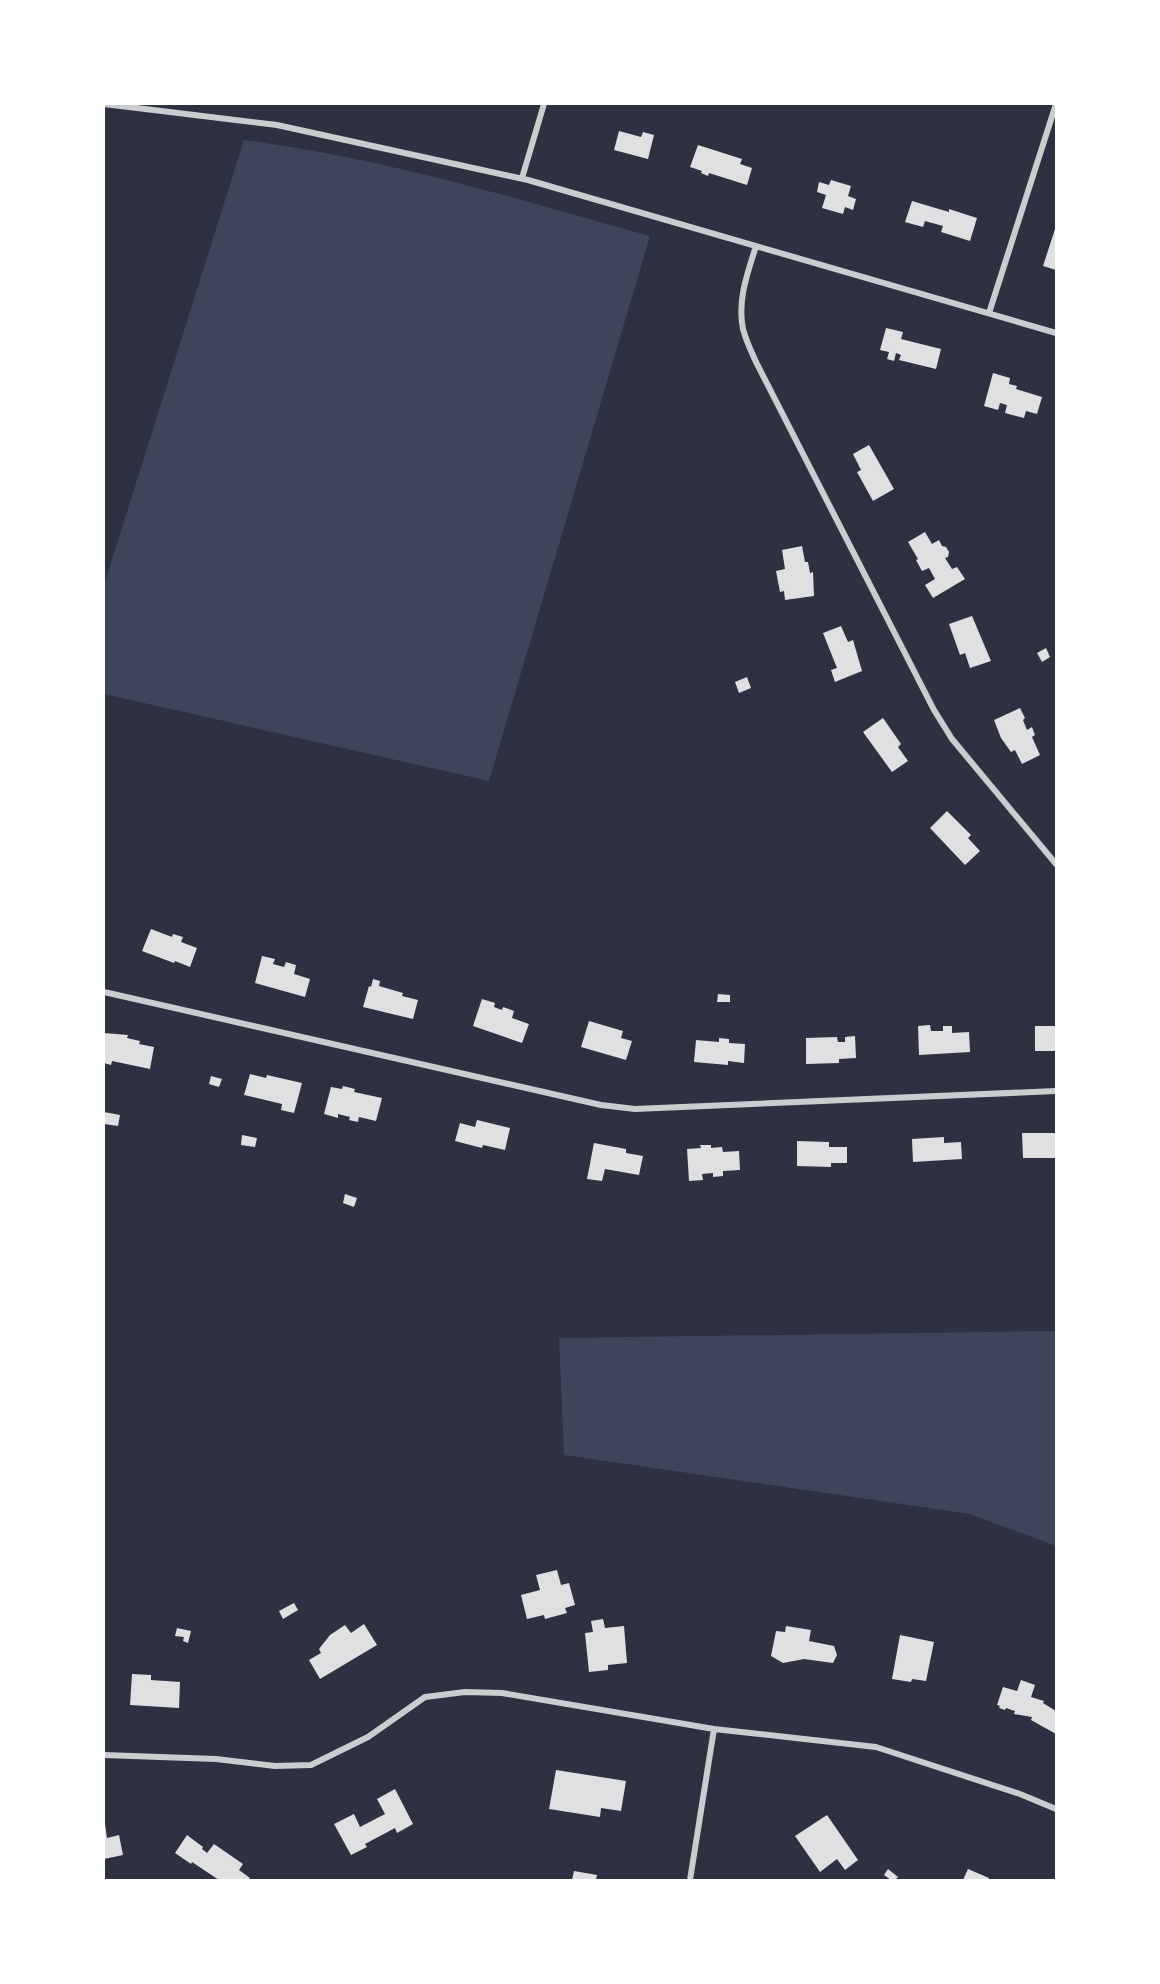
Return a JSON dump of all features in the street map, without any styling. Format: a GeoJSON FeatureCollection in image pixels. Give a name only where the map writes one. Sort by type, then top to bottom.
{"type":"FeatureCollection","features":[{"type":"Feature","properties":{"kind":"street"},"geometry":{"type":"LineString","coordinates":[[104,104],[277,125],[522,178],[1056,333]]}},
{"type":"Feature","properties":{"kind":"street"},"geometry":{"type":"LineString","coordinates":[[522,178],[544,104]]}},
{"type":"Feature","properties":{"kind":"street"},"geometry":{"type":"LineString","coordinates":[[989,313],[1056,104]]}},
{"type":"Feature","properties":{"kind":"street"},"geometry":{"type":"LineString","coordinates":[[756,246],[744,284],[741,306],[743,329],[757,364],[940,720],[967,757],[1056,864]]}},
{"type":"Feature","properties":{"kind":"street"},"geometry":{"type":"LineString","coordinates":[[104,992],[601,1105],[634,1109],[1056,1091]]}},
{"type":"Feature","properties":{"kind":"street"},"geometry":{"type":"LineString","coordinates":[[104,1755],[216,1759],[275,1766],[311,1765],[368,1737],[425,1697],[465,1692],[502,1693],[714,1730],[876,1747],[1009,1790],[1056,1809]]}},
{"type":"Feature","properties":{"kind":"street"},"geometry":{"type":"LineString","coordinates":[[690,1881],[714,1730]]}},
{"type":"Feature","properties":{"kind":"shaded area"},"geometry":{"type":"Polygon","coordinates":[[[244,140],[398,168],[650,236],[489,781],[104,694],[104,585],[244,140]]]}},
{"type":"Feature","properties":{"kind":"shaded area"},"geometry":{"type":"Polygon","coordinates":[[[1056,1331],[1056,1546],[970,1514],[564,1455],[559,1338],[1056,1331]]]}},
{"type":"Feature","properties":{"kind":"building"},"geometry":{"type":"Polygon","coordinates":[[[619,131],[641,137],[643,132],[654,135],[648,159],[614,150],[619,131]]]}},
{"type":"Feature","properties":{"kind":"building"},"geometry":{"type":"Polygon","coordinates":[[[698,145],[742,159],[740,164],[752,168],[747,185],[709,173],[708,176],[690,167],[698,145]]]}},
{"type":"Feature","properties":{"kind":"building"},"geometry":{"type":"Polygon","coordinates":[[[831,180],[851,186],[848,196],[856,199],[853,210],[845,207],[843,214],[822,208],[826,195],[817,192],[819,182],[829,185],[831,180]]]}},
{"type":"Feature","properties":{"kind":"building"},"geometry":{"type":"Polygon","coordinates":[[[912,201],[977,218],[970,241],[941,232],[943,226],[925,221],[923,227],[905,222],[912,201]]]}},
{"type":"Feature","properties":{"kind":"building"},"geometry":{"type":"Polygon","coordinates":[[[1056,226],[1056,270],[1043,266],[1056,226]]]}},
{"type":"Feature","properties":{"kind":"building"},"geometry":{"type":"Polygon","coordinates":[[[886,328],[903,332],[901,339],[941,349],[936,369],[899,360],[901,355],[896,353],[894,361],[887,359],[889,352],[880,350],[886,328]]]}},
{"type":"Feature","properties":{"kind":"building"},"geometry":{"type":"Polygon","coordinates":[[[993,373],[1010,378],[1009,384],[1017,386],[1016,389],[1042,397],[1037,414],[1026,411],[1024,418],[1005,413],[1007,405],[1000,403],[998,410],[984,406],[993,373]]]}},
{"type":"Feature","properties":{"kind":"building"},"geometry":{"type":"Polygon","coordinates":[[[869,445],[894,489],[873,501],[857,472],[861,470],[853,454],[869,445]]]}},
{"type":"Feature","properties":{"kind":"building"},"geometry":{"type":"Polygon","coordinates":[[[925,532],[932,544],[939,540],[942,546],[946,547],[949,552],[948,557],[945,558],[952,569],[957,567],[965,579],[933,598],[925,585],[935,579],[929,568],[922,571],[908,542],[925,532]]]}},
{"type":"Feature","properties":{"kind":"building"},"geometry":{"type":"Polygon","coordinates":[[[802,546],[805,562],[808,562],[810,573],[813,572],[814,596],[785,600],[784,591],[780,592],[776,571],[785,569],[782,550],[802,546]]]}},
{"type":"Feature","properties":{"kind":"building"},"geometry":{"type":"Polygon","coordinates":[[[972,616],[991,661],[970,668],[965,653],[960,655],[949,624],[972,616]]]}},
{"type":"Feature","properties":{"kind":"building"},"geometry":{"type":"Polygon","coordinates":[[[841,626],[848,642],[853,640],[862,671],[835,682],[831,670],[837,668],[823,633],[841,626]]]}},
{"type":"Feature","properties":{"kind":"building"},"geometry":{"type":"Polygon","coordinates":[[[1046,648],[1050,657],[1042,662],[1037,653],[1046,648]]]}},
{"type":"Feature","properties":{"kind":"building"},"geometry":{"type":"Polygon","coordinates":[[[747,677],[751,688],[739,693],[735,682],[747,677]]]}},
{"type":"Feature","properties":{"kind":"building"},"geometry":{"type":"Polygon","coordinates":[[[1020,708],[1027,730],[1032,727],[1035,735],[1032,737],[1040,755],[1022,764],[1015,750],[1011,752],[1001,738],[994,720],[1020,708]]]}},
{"type":"Feature","properties":{"kind":"building"},"geometry":{"type":"Polygon","coordinates":[[[883,718],[901,744],[898,747],[908,761],[892,772],[863,732],[883,718]]]}},
{"type":"Feature","properties":{"kind":"building"},"geometry":{"type":"Polygon","coordinates":[[[947,811],[971,835],[968,838],[980,851],[965,865],[930,828],[947,811]]]}},
{"type":"Feature","properties":{"kind":"building"},"geometry":{"type":"Polygon","coordinates":[[[151,929],[172,937],[173,934],[183,937],[181,942],[197,948],[190,967],[142,951],[151,929]]]}},
{"type":"Feature","properties":{"kind":"building"},"geometry":{"type":"Polygon","coordinates":[[[262,956],[275,959],[273,964],[284,967],[286,962],[296,965],[294,974],[310,979],[305,997],[255,983],[262,956]]]}},
{"type":"Feature","properties":{"kind":"building"},"geometry":{"type":"Polygon","coordinates":[[[373,979],[380,981],[379,986],[418,1000],[413,1019],[363,1007],[373,979]]]}},
{"type":"Feature","properties":{"kind":"building"},"geometry":{"type":"Polygon","coordinates":[[[718,994],[730,995],[730,1002],[717,1002],[718,994]]]}},
{"type":"Feature","properties":{"kind":"building"},"geometry":{"type":"Polygon","coordinates":[[[482,999],[495,1003],[494,1007],[502,1010],[503,1007],[514,1011],[512,1018],[529,1024],[522,1043],[473,1026],[482,999]]]}},
{"type":"Feature","properties":{"kind":"building"},"geometry":{"type":"Polygon","coordinates":[[[589,1021],[623,1031],[621,1038],[632,1041],[626,1060],[581,1047],[589,1021]]]}},
{"type":"Feature","properties":{"kind":"building"},"geometry":{"type":"Polygon","coordinates":[[[930,1025],[931,1031],[943,1031],[943,1026],[952,1026],[952,1033],[969,1032],[970,1052],[919,1055],[918,1026],[930,1025]]]}},
{"type":"Feature","properties":{"kind":"building"},"geometry":{"type":"Polygon","coordinates":[[[1035,1026],[1056,1026],[1056,1051],[1035,1051],[1035,1026]]]}},
{"type":"Feature","properties":{"kind":"building"},"geometry":{"type":"Polygon","coordinates":[[[104,1033],[128,1035],[127,1038],[140,1041],[139,1044],[154,1047],[150,1069],[112,1061],[111,1065],[104,1063],[104,1033]]]}},
{"type":"Feature","properties":{"kind":"building"},"geometry":{"type":"Polygon","coordinates":[[[855,1036],[856,1058],[839,1059],[839,1063],[806,1064],[806,1038],[837,1037],[838,1042],[845,1042],[845,1037],[855,1036]]]}},
{"type":"Feature","properties":{"kind":"building"},"geometry":{"type":"Polygon","coordinates":[[[719,1038],[729,1039],[729,1043],[745,1044],[744,1063],[728,1061],[728,1065],[694,1062],[696,1040],[719,1042],[719,1038]]]}},
{"type":"Feature","properties":{"kind":"building"},"geometry":{"type":"Polygon","coordinates":[[[250,1074],[266,1078],[267,1075],[302,1083],[294,1113],[281,1110],[282,1104],[244,1095],[250,1074]]]}},
{"type":"Feature","properties":{"kind":"building"},"geometry":{"type":"Polygon","coordinates":[[[211,1076],[222,1079],[219,1087],[209,1084],[211,1076]]]}},
{"type":"Feature","properties":{"kind":"building"},"geometry":{"type":"Polygon","coordinates":[[[343,1086],[355,1089],[354,1092],[382,1098],[376,1121],[359,1117],[358,1122],[338,1114],[338,1118],[324,1114],[331,1087],[342,1089],[343,1086]]]}},
{"type":"Feature","properties":{"kind":"building"},"geometry":{"type":"Polygon","coordinates":[[[104,1112],[120,1115],[118,1126],[104,1124],[104,1112]]]}},
{"type":"Feature","properties":{"kind":"building"},"geometry":{"type":"Polygon","coordinates":[[[477,1120],[510,1128],[505,1150],[483,1145],[482,1148],[455,1141],[460,1123],[475,1127],[477,1120]]]}},
{"type":"Feature","properties":{"kind":"building"},"geometry":{"type":"Polygon","coordinates":[[[1022,1133],[1055,1133],[1056,1158],[1023,1158],[1022,1133]]]}},
{"type":"Feature","properties":{"kind":"building"},"geometry":{"type":"Polygon","coordinates":[[[242,1135],[257,1138],[255,1147],[241,1145],[242,1135]]]}},
{"type":"Feature","properties":{"kind":"building"},"geometry":{"type":"Polygon","coordinates":[[[944,1137],[944,1143],[961,1142],[962,1159],[913,1162],[912,1139],[944,1137]]]}},
{"type":"Feature","properties":{"kind":"building"},"geometry":{"type":"Polygon","coordinates":[[[797,1141],[829,1142],[829,1147],[847,1147],[847,1163],[831,1163],[831,1167],[797,1166],[797,1141]]]}},
{"type":"Feature","properties":{"kind":"building"},"geometry":{"type":"Polygon","coordinates":[[[594,1143],[626,1149],[626,1153],[643,1156],[639,1175],[605,1169],[602,1181],[587,1179],[594,1143]]]}},
{"type":"Feature","properties":{"kind":"building"},"geometry":{"type":"Polygon","coordinates":[[[700,1145],[711,1145],[711,1148],[722,1147],[723,1152],[739,1151],[740,1170],[723,1171],[723,1176],[713,1177],[713,1173],[702,1174],[703,1180],[689,1181],[687,1149],[701,1148],[700,1145]]]}},
{"type":"Feature","properties":{"kind":"building"},"geometry":{"type":"Polygon","coordinates":[[[345,1194],[357,1198],[354,1207],[343,1203],[345,1194]]]}},
{"type":"Feature","properties":{"kind":"building"},"geometry":{"type":"Polygon","coordinates":[[[557,1570],[561,1585],[569,1583],[575,1605],[565,1608],[567,1613],[545,1619],[544,1615],[527,1619],[521,1595],[540,1590],[536,1575],[557,1570]]]}},
{"type":"Feature","properties":{"kind":"building"},"geometry":{"type":"Polygon","coordinates":[[[294,1603],[298,1610],[283,1619],[279,1611],[294,1603]]]}},
{"type":"Feature","properties":{"kind":"building"},"geometry":{"type":"Polygon","coordinates":[[[603,1619],[605,1628],[624,1626],[627,1663],[608,1665],[608,1670],[589,1672],[585,1633],[593,1632],[591,1621],[603,1619]]]}},
{"type":"Feature","properties":{"kind":"building"},"geometry":{"type":"Polygon","coordinates":[[[364,1624],[377,1645],[320,1679],[309,1660],[321,1653],[319,1649],[330,1635],[345,1625],[351,1633],[364,1624]]]}},
{"type":"Feature","properties":{"kind":"building"},"geometry":{"type":"Polygon","coordinates":[[[786,1626],[811,1630],[809,1641],[834,1646],[837,1655],[833,1663],[804,1659],[783,1663],[771,1656],[776,1631],[785,1632],[786,1626]]]}},
{"type":"Feature","properties":{"kind":"building"},"geometry":{"type":"Polygon","coordinates":[[[177,1628],[191,1631],[188,1643],[183,1641],[184,1637],[175,1636],[177,1628]]]}},
{"type":"Feature","properties":{"kind":"building"},"geometry":{"type":"Polygon","coordinates":[[[900,1635],[934,1642],[926,1681],[912,1679],[911,1682],[892,1679],[900,1635]]]}},
{"type":"Feature","properties":{"kind":"building"},"geometry":{"type":"Polygon","coordinates":[[[132,1674],[151,1675],[151,1680],[180,1682],[179,1708],[130,1705],[132,1674]]]}},
{"type":"Feature","properties":{"kind":"building"},"geometry":{"type":"Polygon","coordinates":[[[1021,1680],[1035,1685],[1031,1697],[1044,1701],[1043,1703],[1056,1711],[1056,1734],[1031,1720],[1032,1717],[1014,1714],[1015,1711],[999,1708],[1000,1706],[997,1705],[1003,1687],[1017,1691],[1021,1680]]]}},
{"type":"Feature","properties":{"kind":"building"},"geometry":{"type":"Polygon","coordinates":[[[556,1770],[626,1781],[621,1811],[601,1808],[600,1817],[549,1809],[556,1770]]]}},
{"type":"Feature","properties":{"kind":"building"},"geometry":{"type":"Polygon","coordinates":[[[395,1789],[413,1824],[397,1833],[395,1828],[365,1844],[367,1847],[351,1855],[334,1824],[354,1814],[360,1827],[385,1814],[377,1799],[395,1789]]]}},
{"type":"Feature","properties":{"kind":"building"},"geometry":{"type":"Polygon","coordinates":[[[827,1815],[858,1860],[845,1870],[837,1859],[820,1872],[795,1836],[827,1815]]]}},
{"type":"Feature","properties":{"kind":"building"},"geometry":{"type":"Polygon","coordinates":[[[105,1824],[107,1838],[119,1835],[123,1855],[104,1859],[105,1824]]]}},
{"type":"Feature","properties":{"kind":"building"},"geometry":{"type":"Polygon","coordinates":[[[187,1835],[207,1853],[214,1844],[243,1864],[239,1870],[250,1878],[248,1880],[219,1880],[192,1862],[191,1864],[175,1853],[187,1835]]]}},
{"type":"Feature","properties":{"kind":"building"},"geometry":{"type":"Polygon","coordinates":[[[888,1869],[898,1877],[895,1880],[884,1875],[888,1869]]]}},
{"type":"Feature","properties":{"kind":"building"},"geometry":{"type":"Polygon","coordinates":[[[968,1869],[989,1878],[988,1880],[963,1880],[968,1869]]]}},
{"type":"Feature","properties":{"kind":"building"},"geometry":{"type":"Polygon","coordinates":[[[574,1871],[597,1875],[596,1880],[572,1880],[574,1871]]]}}]}
